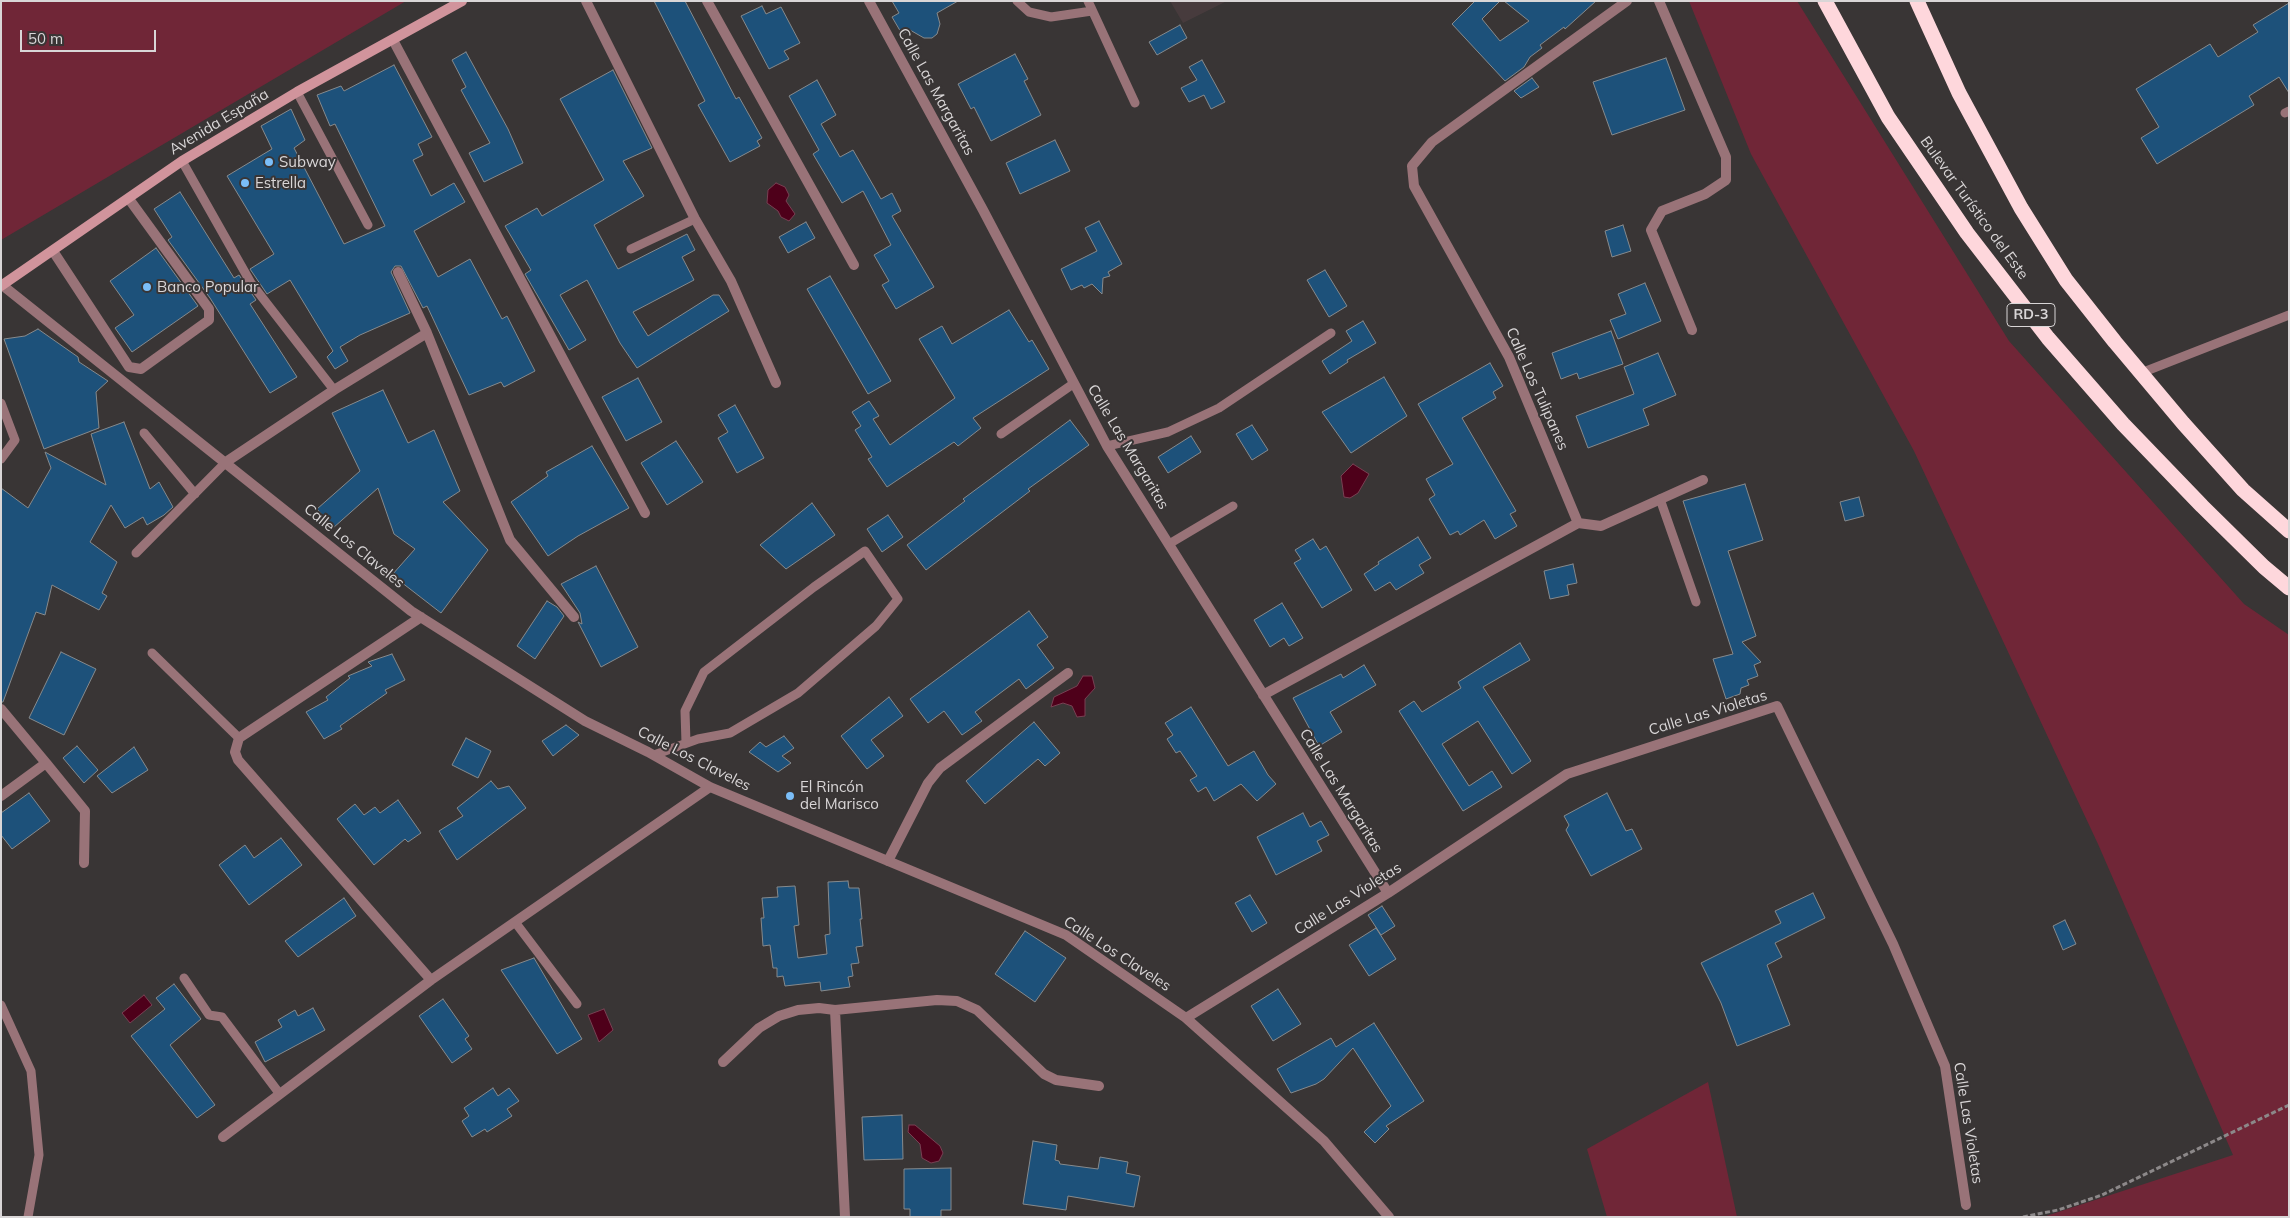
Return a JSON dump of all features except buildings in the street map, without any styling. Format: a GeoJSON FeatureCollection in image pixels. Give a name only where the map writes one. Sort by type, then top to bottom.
{"type":"FeatureCollection","features":[{"type":"Feature","properties":{"kind":"highway","name":"Bulevar Turístico del Este"},"geometry":{"type":"LineString","coordinates":[[1825,1],[1888,117],[1967,233],[2048,338],[2130,431],[2202,506],[2264,567],[2289,588]]}},
{"type":"Feature","properties":{"kind":"highway"},"geometry":{"type":"LineString","coordinates":[[1917,1],[1959,93],[2021,208],[2066,280],[2183,423],[2243,490],[2289,531]]}},
{"type":"Feature","properties":{"kind":"street","name":"Avenida España"},"geometry":{"type":"LineString","coordinates":[[2,286],[182,161],[297,92],[462,1]]}},
{"type":"Feature","properties":{"kind":"street"},"geometry":{"type":"LineString","coordinates":[[586,1],[695,219],[731,281],[776,383]]}},
{"type":"Feature","properties":{"kind":"street"},"geometry":{"type":"LineString","coordinates":[[706,1],[854,265]]}},
{"type":"Feature","properties":{"kind":"street","name":"Calle Las Margaritas"},"geometry":{"type":"LineString","coordinates":[[869,1],[983,210],[1107,446],[1388,893]]}},
{"type":"Feature","properties":{"kind":"street","name":"Calle Los Tulipanes"},"geometry":{"type":"LineString","coordinates":[[1578,523],[1509,357],[1414,186],[1412,166],[1432,142],[1627,1]]}},
{"type":"Feature","properties":{"kind":"street"},"geometry":{"type":"LineString","coordinates":[[1659,1],[1726,157],[1726,180],[1705,194],[1662,212],[1651,230],[1692,330]]}},
{"type":"Feature","properties":{"kind":"street"},"geometry":{"type":"LineString","coordinates":[[393,40],[645,513]]}},
{"type":"Feature","properties":{"kind":"street"},"geometry":{"type":"LineString","coordinates":[[53,251],[128,368],[140,368],[209,320],[209,309],[129,199]]}},
{"type":"Feature","properties":{"kind":"street"},"geometry":{"type":"LineString","coordinates":[[398,272],[427,334],[510,540],[574,617]]}},
{"type":"Feature","properties":{"kind":"street","name":"Calle Los Claveles"},"geometry":{"type":"LineString","coordinates":[[2,286],[421,617],[585,721],[654,755],[710,787],[1066,935],[1186,1018],[1324,1141],[1389,1217]]}},
{"type":"Feature","properties":{"kind":"street"},"geometry":{"type":"LineString","coordinates":[[226,462],[334,390],[427,334]]}},
{"type":"Feature","properties":{"kind":"street"},"geometry":{"type":"LineString","coordinates":[[1263,695],[1578,523],[1600,526],[1702,480]]}},
{"type":"Feature","properties":{"kind":"street"},"geometry":{"type":"LineString","coordinates":[[421,617],[239,738],[235,752],[238,760],[431,980]]}},
{"type":"Feature","properties":{"kind":"street"},"geometry":{"type":"LineString","coordinates":[[888,861],[928,783],[940,768],[1068,673]]}},
{"type":"Feature","properties":{"kind":"street","name":"Calle Las Violetas"},"geometry":{"type":"LineString","coordinates":[[1186,1018],[1388,893],[1566,774],[1777,706],[1893,944],[1946,1066],[1966,1204]]}},
{"type":"Feature","properties":{"kind":"street"},"geometry":{"type":"LineString","coordinates":[[1,709],[85,810],[84,863]]}},
{"type":"Feature","properties":{"kind":"street"},"geometry":{"type":"LineString","coordinates":[[1,796],[46,763]]}},
{"type":"Feature","properties":{"kind":"street"},"geometry":{"type":"LineString","coordinates":[[223,1136],[431,980],[710,787]]}},
{"type":"Feature","properties":{"kind":"street"},"geometry":{"type":"LineString","coordinates":[[723,1062],[759,1028],[779,1016],[798,1010],[819,1008],[835,1010],[937,1000],[957,1001],[977,1010],[1044,1074],[1056,1080],[1099,1086]]}},
{"type":"Feature","properties":{"kind":"street"},"geometry":{"type":"LineString","coordinates":[[835,1010],[845,1217]]}},
{"type":"Feature","properties":{"kind":"lane"},"geometry":{"type":"LineString","coordinates":[[1016,1],[1029,12],[1051,17],[1092,11]]}},
{"type":"Feature","properties":{"kind":"lane"},"geometry":{"type":"LineString","coordinates":[[1088,1],[1135,103]]}},
{"type":"Feature","properties":{"kind":"lane"},"geometry":{"type":"LineString","coordinates":[[297,92],[368,225]]}},
{"type":"Feature","properties":{"kind":"lane"},"geometry":{"type":"LineString","coordinates":[[182,161],[252,283],[334,390]]}},
{"type":"Feature","properties":{"kind":"lane"},"geometry":{"type":"LineString","coordinates":[[632,249],[695,219]]}},
{"type":"Feature","properties":{"kind":"lane"},"geometry":{"type":"LineString","coordinates":[[2141,373],[2289,314]]}},
{"type":"Feature","properties":{"kind":"lane"},"geometry":{"type":"LineString","coordinates":[[1107,446],[1168,432],[1219,408],[1331,333]]}},
{"type":"Feature","properties":{"kind":"lane"},"geometry":{"type":"LineString","coordinates":[[1001,434],[1073,384]]}},
{"type":"Feature","properties":{"kind":"lane"},"geometry":{"type":"LineString","coordinates":[[1,403],[16,440],[1,459]]}},
{"type":"Feature","properties":{"kind":"lane"},"geometry":{"type":"LineString","coordinates":[[144,433],[196,494]]}},
{"type":"Feature","properties":{"kind":"lane"},"geometry":{"type":"LineString","coordinates":[[136,553],[226,462]]}},
{"type":"Feature","properties":{"kind":"lane"},"geometry":{"type":"LineString","coordinates":[[1660,499],[1696,602]]}},
{"type":"Feature","properties":{"kind":"lane"},"geometry":{"type":"LineString","coordinates":[[1169,544],[1233,506]]}},
{"type":"Feature","properties":{"kind":"lane"},"geometry":{"type":"LineString","coordinates":[[654,755],[686,743],[730,734],[798,693],[876,626],[898,599],[865,551],[814,587],[704,672],[684,711],[686,743]]}},
{"type":"Feature","properties":{"kind":"lane"},"geometry":{"type":"LineString","coordinates":[[152,653],[239,738]]}},
{"type":"Feature","properties":{"kind":"lane"},"geometry":{"type":"LineString","coordinates":[[515,922],[577,1004]]}},
{"type":"Feature","properties":{"kind":"lane"},"geometry":{"type":"LineString","coordinates":[[184,978],[209,1015],[222,1017],[279,1094]]}},
{"type":"Feature","properties":{"kind":"lane"},"geometry":{"type":"LineString","coordinates":[[1,1005],[31,1071],[39,1155],[28,1217]]}},
{"type":"Feature","properties":{"kind":"path"},"geometry":{"type":"LineString","coordinates":[[2023,1217],[2058,1210],[2102,1195],[2289,1105]]}},
{"type":"Feature","properties":{"kind":"shaded area"},"geometry":{"type":"Polygon","coordinates":[[[1,1],[406,1],[1,240],[1,1]]]}},
{"type":"Feature","properties":{"kind":"shaded area"},"geometry":{"type":"Polygon","coordinates":[[[1170,1],[1227,1],[1183,23],[1170,1]]]}},
{"type":"Feature","properties":{"kind":"shaded area"},"geometry":{"type":"Polygon","coordinates":[[[1689,1],[1797,1],[2009,341],[2244,604],[2289,635],[2289,1217],[2043,1217],[2233,1155],[2098,844],[1914,451],[1751,154],[1689,1]]]}},
{"type":"Feature","properties":{"kind":"shaded area"},"geometry":{"type":"Polygon","coordinates":[[[776,183],[785,187],[789,195],[786,201],[795,214],[789,221],[781,217],[778,211],[767,203],[768,190],[776,183]]]}},
{"type":"Feature","properties":{"kind":"shaded area"},"geometry":{"type":"Polygon","coordinates":[[[1353,464],[1369,474],[1358,493],[1350,498],[1344,497],[1341,476],[1353,464]]]}},
{"type":"Feature","properties":{"kind":"shaded area"},"geometry":{"type":"Polygon","coordinates":[[[1083,676],[1092,676],[1095,688],[1085,699],[1085,716],[1077,717],[1072,706],[1063,703],[1051,707],[1054,697],[1077,686],[1083,676]]]}},
{"type":"Feature","properties":{"kind":"shaded area"},"geometry":{"type":"Polygon","coordinates":[[[144,995],[152,1005],[130,1023],[122,1013],[144,995]]]}},
{"type":"Feature","properties":{"kind":"shaded area"},"geometry":{"type":"Polygon","coordinates":[[[604,1009],[613,1030],[599,1042],[588,1015],[604,1009]]]}},
{"type":"Feature","properties":{"kind":"shaded area"},"geometry":{"type":"Polygon","coordinates":[[[1708,1082],[1737,1217],[1607,1217],[1587,1149],[1708,1082]]]}},
{"type":"Feature","properties":{"kind":"shaded area"},"geometry":{"type":"Polygon","coordinates":[[[909,1125],[915,1125],[940,1146],[943,1153],[939,1161],[931,1163],[922,1158],[920,1144],[908,1132],[909,1125]]]}},
{"type":"Feature","properties":{"kind":"place","name":"Subway"},"geometry":{"type":"Point","coordinates":[269,162]}},
{"type":"Feature","properties":{"kind":"place","name":"Estrella"},"geometry":{"type":"Point","coordinates":[245,183]}},
{"type":"Feature","properties":{"kind":"place","name":"Banco Popular"},"geometry":{"type":"Point","coordinates":[147,287]}},
{"type":"Feature","properties":{"kind":"place","name":"El Rincón del Marisco"},"geometry":{"type":"Point","coordinates":[790,796]}}]}
